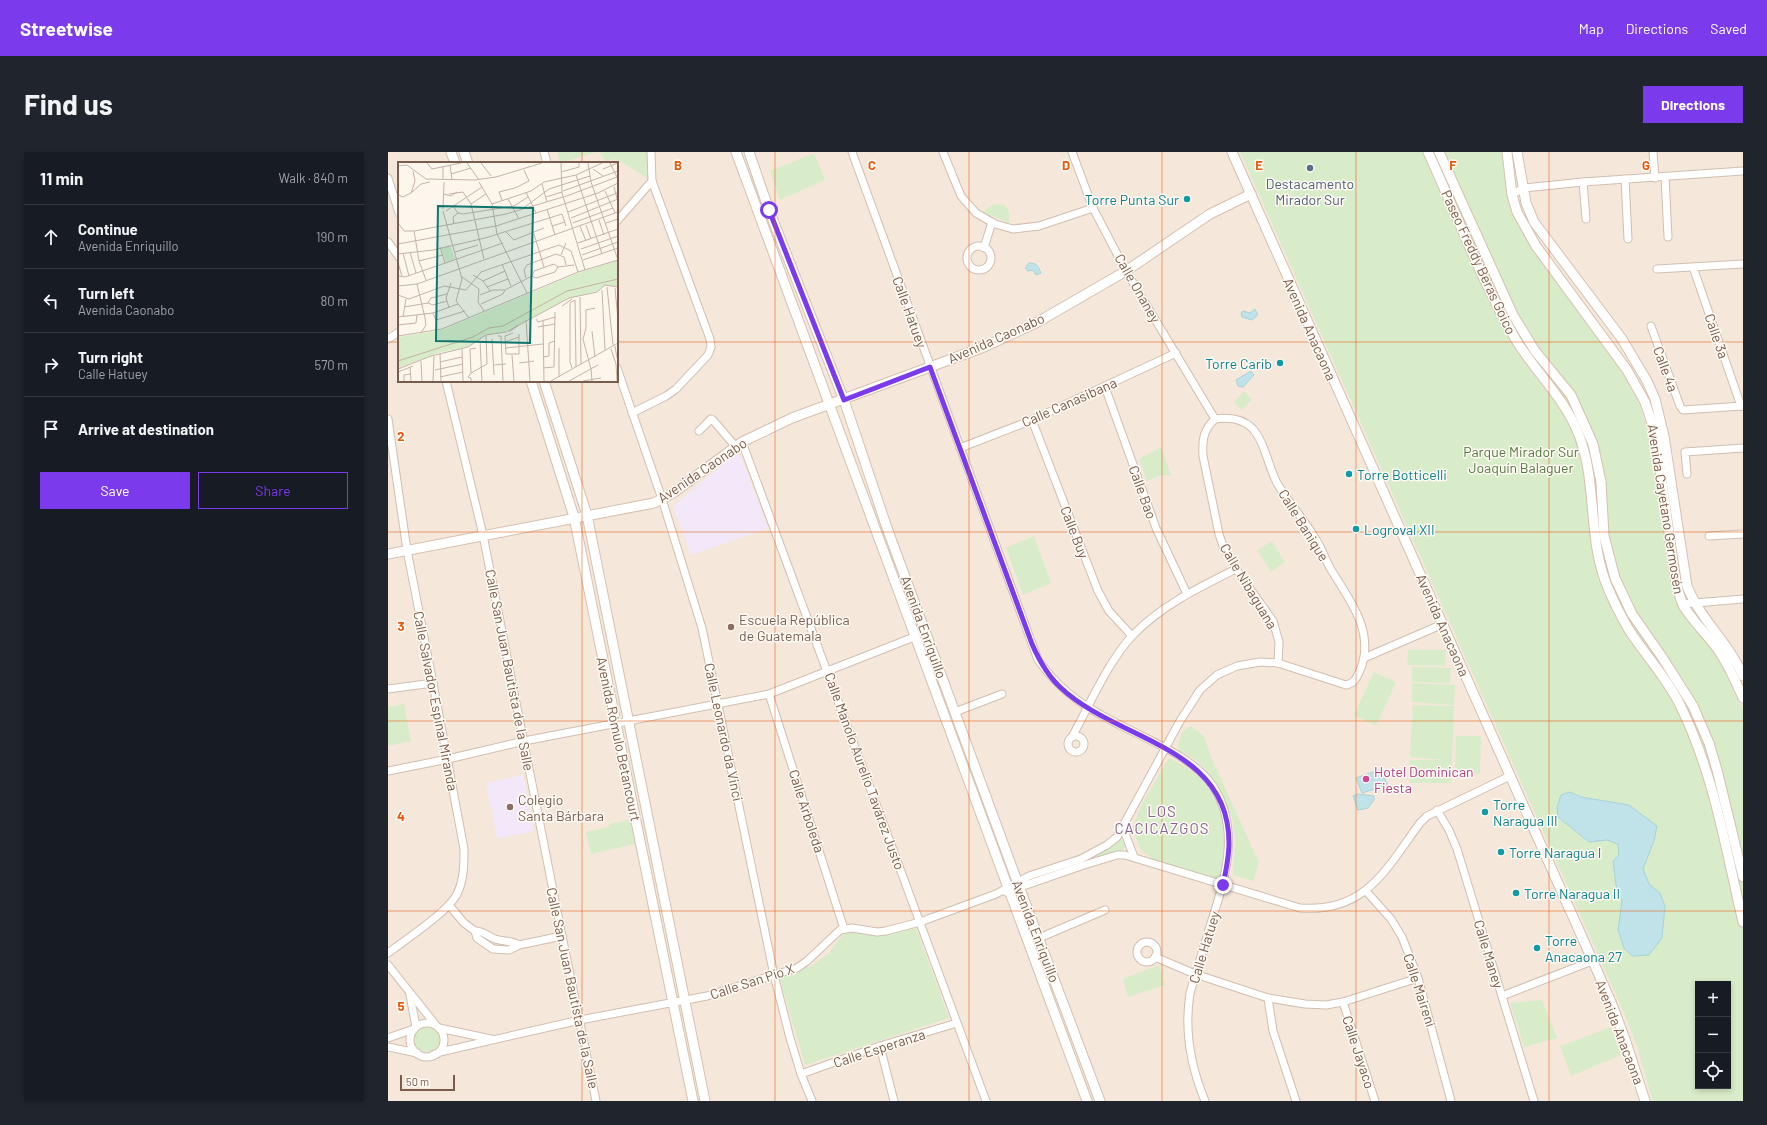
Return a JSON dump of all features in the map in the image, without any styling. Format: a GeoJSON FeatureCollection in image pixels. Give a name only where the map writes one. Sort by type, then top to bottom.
{"type":"FeatureCollection","features":[{"type":"Feature","properties":{"kind":"main road"},"geometry":{"type":"LineString","coordinates":[[451,152],[455,162]]}},
{"type":"Feature","properties":{"kind":"main road"},"geometry":{"type":"LineString","coordinates":[[464,152],[468,162]]}},
{"type":"Feature","properties":{"kind":"main road","name":"Avenida Enriquillo"},"geometry":{"type":"LineString","coordinates":[[736,152],[1087,1101]]}},
{"type":"Feature","properties":{"kind":"main road","name":"Avenida Enriquillo"},"geometry":{"type":"LineString","coordinates":[[749,152],[769,210],[844,400],[887,528],[1018,884],[1100,1101]]}},
{"type":"Feature","properties":{"kind":"main road","name":"Avenida Anacaona"},"geometry":{"type":"LineString","coordinates":[[1232,152],[1611,1002],[1626,1039],[1645,1101]]}},
{"type":"Feature","properties":{"kind":"main road","name":"Paseo Freddy Beras Goico"},"geometry":{"type":"LineString","coordinates":[[1428,152],[1495,302],[1523,351],[1558,395],[1578,433],[1590,478],[1594,537],[1601,570],[1616,606],[1629,630],[1670,687],[1692,730],[1707,770],[1743,922]]}},
{"type":"Feature","properties":{"kind":"main road","name":"Paseo Freddy Beras Goico"},"geometry":{"type":"LineString","coordinates":[[1439,152],[1513,315],[1535,351],[1570,395],[1593,444],[1601,482],[1604,536],[1615,578],[1632,614],[1662,657],[1693,706],[1709,743],[1743,877]]}},
{"type":"Feature","properties":{"kind":"main road","name":"Avenida Cayetano Germosén"},"geometry":{"type":"LineString","coordinates":[[1507,152],[1512,196],[1517,212],[1536,246],[1627,370],[1645,402],[1655,432],[1675,576],[1683,604],[1720,652],[1733,675],[1743,698]]}},
{"type":"Feature","properties":{"kind":"main road","name":"Avenida Cayetano Germosén"},"geometry":{"type":"LineString","coordinates":[[1517,152],[1526,203],[1534,222],[1622,339],[1647,381],[1655,399],[1664,436],[1687,586],[1694,602],[1739,661],[1743,676]]}},
{"type":"Feature","properties":{"kind":"main road","name":"Avenida Caonabo"},"geometry":{"type":"LineString","coordinates":[[388,554],[574,517],[641,506],[662,499],[673,493],[739,444],[792,418],[984,347],[1036,323],[1126,271],[1210,214],[1251,194]]}},
{"type":"Feature","properties":{"kind":"main road","name":"Avenida Rómulo Betancourt"},"geometry":{"type":"LineString","coordinates":[[531,382],[574,517],[693,1101]]}},
{"type":"Feature","properties":{"kind":"main road","name":"Avenida Rómulo Betancourt"},"geometry":{"type":"LineString","coordinates":[[544,382],[587,515],[686,1000],[705,1101]]}},
{"type":"Feature","properties":{"kind":"main road"},"geometry":{"type":"LineString","coordinates":[[876,533],[887,528]]}},
{"type":"Feature","properties":{"kind":"street"},"geometry":{"type":"LineString","coordinates":[[544,152],[547,162]]}},
{"type":"Feature","properties":{"kind":"street"},"geometry":{"type":"LineString","coordinates":[[632,413],[676,389],[708,355],[711,347],[710,339],[652,181],[651,152]]}},
{"type":"Feature","properties":{"kind":"street","name":"Calle Hatuey"},"geometry":{"type":"LineString","coordinates":[[852,152],[1038,660],[1060,687],[1088,708],[1166,748],[1201,773],[1213,786],[1222,806],[1227,824],[1229,842],[1228,857],[1223,885],[1195,974],[1187,1011],[1186,1029],[1193,1069],[1205,1101]]}},
{"type":"Feature","properties":{"kind":"street"},"geometry":{"type":"LineString","coordinates":[[943,152],[961,196],[976,213],[992,222],[1013,229],[1039,226],[1093,208]]}},
{"type":"Feature","properties":{"kind":"street","name":"Calle Onaney"},"geometry":{"type":"LineString","coordinates":[[1072,152],[1093,208],[1126,271],[1215,419]]}},
{"type":"Feature","properties":{"kind":"street"},"geometry":{"type":"LineString","coordinates":[[1653,152],[1654,178]]}},
{"type":"Feature","properties":{"kind":"street"},"geometry":{"type":"LineString","coordinates":[[1512,196],[1523,188],[1583,182],[1743,171]]}},
{"type":"Feature","properties":{"kind":"street"},"geometry":{"type":"LineString","coordinates":[[1665,177],[1668,237]]}},
{"type":"Feature","properties":{"kind":"street"},"geometry":{"type":"LineString","coordinates":[[388,178],[398,210]]}},
{"type":"Feature","properties":{"kind":"street"},"geometry":{"type":"LineString","coordinates":[[1625,179],[1628,239]]}},
{"type":"Feature","properties":{"kind":"street"},"geometry":{"type":"LineString","coordinates":[[618,220],[652,181]]}},
{"type":"Feature","properties":{"kind":"street"},"geometry":{"type":"LineString","coordinates":[[1583,182],[1586,219]]}},
{"type":"Feature","properties":{"kind":"street"},"geometry":{"type":"LineString","coordinates":[[984,248],[992,222]]}},
{"type":"Feature","properties":{"kind":"street"},"geometry":{"type":"LineString","coordinates":[[388,242],[398,256]]}},
{"type":"Feature","properties":{"kind":"street"},"geometry":{"type":"LineString","coordinates":[[1657,269],[1743,264]]}},
{"type":"Feature","properties":{"kind":"street","name":"Calle 3a"},"geometry":{"type":"LineString","coordinates":[[1693,267],[1742,406]]}},
{"type":"Feature","properties":{"kind":"street","name":"Calle 4a"},"geometry":{"type":"LineString","coordinates":[[1650,326],[1680,406],[1683,410],[1742,406]]}},
{"type":"Feature","properties":{"kind":"street"},"geometry":{"type":"LineString","coordinates":[[388,339],[398,333]]}},
{"type":"Feature","properties":{"kind":"street","name":"Calle Canasibana"},"geometry":{"type":"LineString","coordinates":[[960,448],[1032,420],[1176,353]]}},
{"type":"Feature","properties":{"kind":"street","name":"Calle Leonardo da Vinci"},"geometry":{"type":"LineString","coordinates":[[618,371],[662,499],[702,628],[774,975],[801,1074],[812,1101]]}},
{"type":"Feature","properties":{"kind":"street","name":"Calle San Juan Bautista de la Salle"},"geometry":{"type":"LineString","coordinates":[[446,382],[483,535],[596,1101]]}},
{"type":"Feature","properties":{"kind":"street","name":"Calle Bao"},"geometry":{"type":"LineString","coordinates":[[1105,387],[1156,528],[1187,594]]}},
{"type":"Feature","properties":{"kind":"street"},"geometry":{"type":"LineString","coordinates":[[535,395],[547,390]]}},
{"type":"Feature","properties":{"kind":"street","name":"Calle Salvador Espinal Miranda"},"geometry":{"type":"LineString","coordinates":[[388,418],[406,550],[448,759],[464,854],[462,879],[457,894],[449,905],[388,953]]}},
{"type":"Feature","properties":{"kind":"street","name":"Calle Banique"},"geometry":{"type":"LineString","coordinates":[[1215,419],[1229,418],[1241,421],[1251,427],[1257,435],[1278,483],[1316,539],[1358,616],[1363,630],[1364,658]]}},
{"type":"Feature","properties":{"kind":"street","name":"Calle Manolo Aurelio Tavárez Justo"},"geometry":{"type":"LineString","coordinates":[[699,431],[711,419],[739,444],[827,671],[986,1101]]}},
{"type":"Feature","properties":{"kind":"street","name":"Calle Nibaguana"},"geometry":{"type":"LineString","coordinates":[[1215,419],[1208,425],[1204,433],[1203,456],[1219,534],[1223,546],[1236,569],[1273,621],[1279,642],[1278,663]]}},
{"type":"Feature","properties":{"kind":"street","name":"Calle Buy"},"geometry":{"type":"LineString","coordinates":[[1032,420],[1098,591],[1109,610],[1132,636]]}},
{"type":"Feature","properties":{"kind":"street"},"geometry":{"type":"LineString","coordinates":[[1687,474],[1685,452],[1743,448]]}},
{"type":"Feature","properties":{"kind":"street"},"geometry":{"type":"LineString","coordinates":[[1709,536],[1743,534]]}},
{"type":"Feature","properties":{"kind":"street"},"geometry":{"type":"LineString","coordinates":[[1072,737],[1114,660],[1132,636],[1147,622],[1187,594],[1236,569]]}},
{"type":"Feature","properties":{"kind":"street"},"geometry":{"type":"LineString","coordinates":[[588,589],[601,587]]}},
{"type":"Feature","properties":{"kind":"street"},"geometry":{"type":"LineString","coordinates":[[1683,604],[1743,599]]}},
{"type":"Feature","properties":{"kind":"street"},"geometry":{"type":"LineString","coordinates":[[844,929],[882,932],[920,922],[1009,889],[1081,859],[1107,845],[1117,837],[1123,828],[1180,721],[1200,690],[1217,675],[1237,666],[1260,662],[1278,663],[1346,685],[1352,683],[1356,679],[1364,658],[1443,624]]}},
{"type":"Feature","properties":{"kind":"street"},"geometry":{"type":"LineString","coordinates":[[388,771],[448,759],[524,741],[769,694],[914,636]]}},
{"type":"Feature","properties":{"kind":"street"},"geometry":{"type":"LineString","coordinates":[[388,689],[433,682]]}},
{"type":"Feature","properties":{"kind":"street","name":"Calle Arboleda"},"geometry":{"type":"LineString","coordinates":[[769,694],[844,929]]}},
{"type":"Feature","properties":{"kind":"street"},"geometry":{"type":"LineString","coordinates":[[955,712],[1002,694]]}},
{"type":"Feature","properties":{"kind":"street"},"geometry":{"type":"LineString","coordinates":[[1018,884],[1117,855],[1134,857],[1173,871],[1300,908],[1315,909],[1337,906],[1366,891],[1377,881],[1420,823],[1427,816],[1510,776]]}},
{"type":"Feature","properties":{"kind":"street","name":"Calle Maney"},"geometry":{"type":"LineString","coordinates":[[1438,810],[1457,849],[1534,1101]]}},
{"type":"Feature","properties":{"kind":"street"},"geometry":{"type":"LineString","coordinates":[[1123,828],[1134,857]]}},
{"type":"Feature","properties":{"kind":"street","name":"Calle Mairení"},"geometry":{"type":"LineString","coordinates":[[1366,891],[1392,919],[1402,937],[1418,978],[1452,1101]]}},
{"type":"Feature","properties":{"kind":"street"},"geometry":{"type":"LineString","coordinates":[[449,905],[460,919],[475,931],[477,938],[493,949],[509,950],[519,945],[562,936]]}},
{"type":"Feature","properties":{"kind":"street"},"geometry":{"type":"LineString","coordinates":[[1039,938],[1105,910]]}},
{"type":"Feature","properties":{"kind":"street","name":"Calle San Pío X"},"geometry":{"type":"LineString","coordinates":[[433,1055],[440,1052],[580,1020],[707,996],[797,968],[807,961],[837,932],[844,929]]}},
{"type":"Feature","properties":{"kind":"street"},"geometry":{"type":"LineString","coordinates":[[1155,957],[1195,974],[1268,998],[1305,1004],[1326,1005],[1343,1002],[1418,978]]}},
{"type":"Feature","properties":{"kind":"street"},"geometry":{"type":"LineString","coordinates":[[1502,996],[1592,961]]}},
{"type":"Feature","properties":{"kind":"street"},"geometry":{"type":"LineString","coordinates":[[388,965],[442,1032],[444,1043],[442,1048],[433,1055],[422,1056],[418,1053],[388,1048]]}},
{"type":"Feature","properties":{"kind":"street"},"geometry":{"type":"LineString","coordinates":[[408,989],[412,1003],[415,1028],[412,1033],[411,1044],[418,1053]]}},
{"type":"Feature","properties":{"kind":"street"},"geometry":{"type":"LineString","coordinates":[[1268,998],[1273,1031],[1296,1101]]}},
{"type":"Feature","properties":{"kind":"street","name":"Calle Jayaco"},"geometry":{"type":"LineString","coordinates":[[1343,1002],[1375,1101]]}},
{"type":"Feature","properties":{"kind":"street"},"geometry":{"type":"LineString","coordinates":[[388,1038],[424,1023],[437,1026]]}},
{"type":"Feature","properties":{"kind":"street","name":"Calle Esperanza"},"geometry":{"type":"LineString","coordinates":[[801,1074],[880,1046],[957,1023]]}},
{"type":"Feature","properties":{"kind":"street","name":"Calle San Pío X"},"geometry":{"type":"LineString","coordinates":[[437,1026],[493,1040]]}},
{"type":"Feature","properties":{"kind":"street"},"geometry":{"type":"LineString","coordinates":[[880,1046],[894,1101]]}},
{"type":"Feature","properties":{"kind":"shaded area"},"geometry":{"type":"Polygon","coordinates":[[[388,152],[1743,152],[1743,1101],[388,1101],[388,152]]]}},
{"type":"Feature","properties":{"kind":"shaded area"},"geometry":{"type":"Polygon","coordinates":[[[738,454],[741,457],[768,528],[691,555],[673,506],[734,455],[738,454]]]}},
{"type":"Feature","properties":{"kind":"shaded area","name":"Colegio Santa Bárbara"},"geometry":{"type":"Polygon","coordinates":[[[523,775],[534,831],[497,839],[486,783],[523,775]]]}},
{"type":"Feature","properties":{"kind":"green space"},"geometry":{"type":"Polygon","coordinates":[[[557,152],[597,152],[563,162],[560,162],[557,152]]]}},
{"type":"Feature","properties":{"kind":"green space"},"geometry":{"type":"Polygon","coordinates":[[[599,152],[651,152],[652,181],[616,159],[605,161],[599,152]]]}},
{"type":"Feature","properties":{"kind":"green space","name":"Parque Mirador Sur Joaquín Balaguer"},"geometry":{"type":"Polygon","coordinates":[[[1240,152],[1503,152],[1516,218],[1521,229],[1623,373],[1640,405],[1650,437],[1678,606],[1718,657],[1743,709],[1743,1101],[1653,1101],[1636,1044],[1625,1015],[1240,152]]]}},
{"type":"Feature","properties":{"kind":"green space"},"geometry":{"type":"Polygon","coordinates":[[[814,153],[825,180],[780,200],[770,171],[814,153]]]}},
{"type":"Feature","properties":{"kind":"green space"},"geometry":{"type":"Polygon","coordinates":[[[994,204],[1004,205],[1009,211],[1009,223],[982,212],[994,204]]]}},
{"type":"Feature","properties":{"kind":"green space"},"geometry":{"type":"Polygon","coordinates":[[[1244,391],[1252,400],[1241,410],[1234,402],[1244,391]]]}},
{"type":"Feature","properties":{"kind":"green space"},"geometry":{"type":"Polygon","coordinates":[[[1161,447],[1171,476],[1162,475],[1147,481],[1139,459],[1161,447]]]}},
{"type":"Feature","properties":{"kind":"green space"},"geometry":{"type":"Polygon","coordinates":[[[1034,536],[1051,583],[1023,595],[1006,548],[1034,536]]]}},
{"type":"Feature","properties":{"kind":"green space"},"geometry":{"type":"Polygon","coordinates":[[[1272,541],[1285,562],[1271,572],[1257,550],[1272,541]]]}},
{"type":"Feature","properties":{"kind":"green space"},"geometry":{"type":"Polygon","coordinates":[[[1408,650],[1446,650],[1445,666],[1407,665],[1408,650]]]}},
{"type":"Feature","properties":{"kind":"green space"},"geometry":{"type":"Polygon","coordinates":[[[1412,667],[1451,668],[1450,683],[1412,682],[1412,667]]]}},
{"type":"Feature","properties":{"kind":"green space"},"geometry":{"type":"Polygon","coordinates":[[[1374,672],[1396,682],[1376,726],[1354,715],[1374,672]]]}},
{"type":"Feature","properties":{"kind":"green space"},"geometry":{"type":"Polygon","coordinates":[[[1412,683],[1455,685],[1454,705],[1412,702],[1412,683]]]}},
{"type":"Feature","properties":{"kind":"green space"},"geometry":{"type":"Polygon","coordinates":[[[404,704],[411,741],[388,746],[388,707],[404,704]]]}},
{"type":"Feature","properties":{"kind":"green space"},"geometry":{"type":"Polygon","coordinates":[[[1413,705],[1454,706],[1451,783],[1409,783],[1409,760],[1443,760],[1410,757],[1413,705]]]}},
{"type":"Feature","properties":{"kind":"green space"},"geometry":{"type":"Polygon","coordinates":[[[1191,726],[1204,736],[1211,757],[1259,863],[1253,881],[1233,875],[1235,839],[1232,817],[1208,771],[1195,759],[1180,751],[1178,746],[1182,732],[1191,726]]]}},
{"type":"Feature","properties":{"kind":"green space"},"geometry":{"type":"Polygon","coordinates":[[[1456,736],[1481,736],[1480,774],[1455,773],[1456,736]]]}},
{"type":"Feature","properties":{"kind":"green space"},"geometry":{"type":"Polygon","coordinates":[[[1169,758],[1198,776],[1216,798],[1224,824],[1224,852],[1219,879],[1155,860],[1141,850],[1132,828],[1142,804],[1169,758]]]}},
{"type":"Feature","properties":{"kind":"green space"},"geometry":{"type":"Polygon","coordinates":[[[630,820],[635,844],[591,854],[586,832],[609,827],[609,824],[630,820]]]}},
{"type":"Feature","properties":{"kind":"green space"},"geometry":{"type":"Polygon","coordinates":[[[1117,840],[1124,840],[1126,845],[1122,850],[1034,880],[1028,879],[1032,873],[1117,840]]]}},
{"type":"Feature","properties":{"kind":"green space"},"geometry":{"type":"Polygon","coordinates":[[[916,928],[949,1018],[805,1065],[779,976],[812,966],[828,954],[845,932],[889,935],[916,928]]]}},
{"type":"Feature","properties":{"kind":"green space"},"geometry":{"type":"Polygon","coordinates":[[[1159,965],[1165,985],[1128,997],[1123,979],[1159,965]]]}},
{"type":"Feature","properties":{"kind":"green space"},"geometry":{"type":"Polygon","coordinates":[[[1542,1000],[1557,1038],[1524,1047],[1510,1003],[1542,1000]]]}},
{"type":"Feature","properties":{"kind":"green space"},"geometry":{"type":"Polygon","coordinates":[[[427,1026],[436,1030],[440,1039],[436,1048],[427,1052],[418,1048],[414,1039],[418,1030],[427,1026]]]}},
{"type":"Feature","properties":{"kind":"green space"},"geometry":{"type":"Polygon","coordinates":[[[1611,1027],[1621,1055],[1571,1076],[1560,1046],[1611,1027]]]}},
{"type":"Feature","properties":{"kind":"water"},"geometry":{"type":"Polygon","coordinates":[[[1029,263],[1037,265],[1041,273],[1036,275],[1033,270],[1028,271],[1025,268],[1029,263]]]}},
{"type":"Feature","properties":{"kind":"water"},"geometry":{"type":"Polygon","coordinates":[[[1255,309],[1258,315],[1252,320],[1242,317],[1241,313],[1243,311],[1250,313],[1255,309]]]}},
{"type":"Feature","properties":{"kind":"water"},"geometry":{"type":"Polygon","coordinates":[[[1251,371],[1254,375],[1243,387],[1238,386],[1236,380],[1251,371]]]}},
{"type":"Feature","properties":{"kind":"water"},"geometry":{"type":"Polygon","coordinates":[[[1381,769],[1387,784],[1382,790],[1375,789],[1362,793],[1356,778],[1381,769]]]}},
{"type":"Feature","properties":{"kind":"water"},"geometry":{"type":"Polygon","coordinates":[[[1570,792],[1581,797],[1629,805],[1657,826],[1654,841],[1643,869],[1649,884],[1660,893],[1665,906],[1662,938],[1649,955],[1632,956],[1624,948],[1618,930],[1622,901],[1616,885],[1613,861],[1619,855],[1618,844],[1607,840],[1589,842],[1558,817],[1557,807],[1561,795],[1570,792]]]}},
{"type":"Feature","properties":{"kind":"water"},"geometry":{"type":"Polygon","coordinates":[[[1358,794],[1374,796],[1374,800],[1368,808],[1358,810],[1353,796],[1358,794]]]}},
{"type":"Feature","properties":{"kind":"place","name":"Destacamento Mirador Sur"},"geometry":{"type":"Point","coordinates":[1310,168]}},
{"type":"Feature","properties":{"kind":"place","name":"Torre Punta Sur"},"geometry":{"type":"Point","coordinates":[1187,199]}},
{"type":"Feature","properties":{"kind":"place","name":"Torre Carib"},"geometry":{"type":"Point","coordinates":[1280,363]}},
{"type":"Feature","properties":{"kind":"place","name":"Torre Botticelli"},"geometry":{"type":"Point","coordinates":[1349,474]}},
{"type":"Feature","properties":{"kind":"place","name":"Logroval XII"},"geometry":{"type":"Point","coordinates":[1356,529]}},
{"type":"Feature","properties":{"kind":"place","name":"Escuela República de Guatemala"},"geometry":{"type":"Point","coordinates":[731,627]}},
{"type":"Feature","properties":{"kind":"place","name":"Hotel Dominican Fiesta"},"geometry":{"type":"Point","coordinates":[1366,779]}},
{"type":"Feature","properties":{"kind":"place","name":"Colegio Santa Bárbara"},"geometry":{"type":"Point","coordinates":[510,807]}},
{"type":"Feature","properties":{"kind":"place","name":"Torre Naragua III"},"geometry":{"type":"Point","coordinates":[1485,812]}},
{"type":"Feature","properties":{"kind":"place","name":"Torre Naragua I"},"geometry":{"type":"Point","coordinates":[1501,852]}},
{"type":"Feature","properties":{"kind":"place","name":"Torre Naragua II"},"geometry":{"type":"Point","coordinates":[1516,893]}},
{"type":"Feature","properties":{"kind":"place","name":"Torre Anacaona 27"},"geometry":{"type":"Point","coordinates":[1537,948]}},
{"type":"Feature","properties":{"kind":"district","name":"LOS CACICAZGOS"},"geometry":{"type":"Point","coordinates":[1162,820]}},
{"type":"Feature","properties":{"kind":"route"},"geometry":{"type":"LineString","coordinates":[[769,210],[844,400],[930,367],[1038,660],[1048,673],[1060,687],[1073,698],[1088,708],[1166,748],[1201,773],[1213,786],[1222,806],[1227,824],[1229,842],[1223,885]]}}]}
